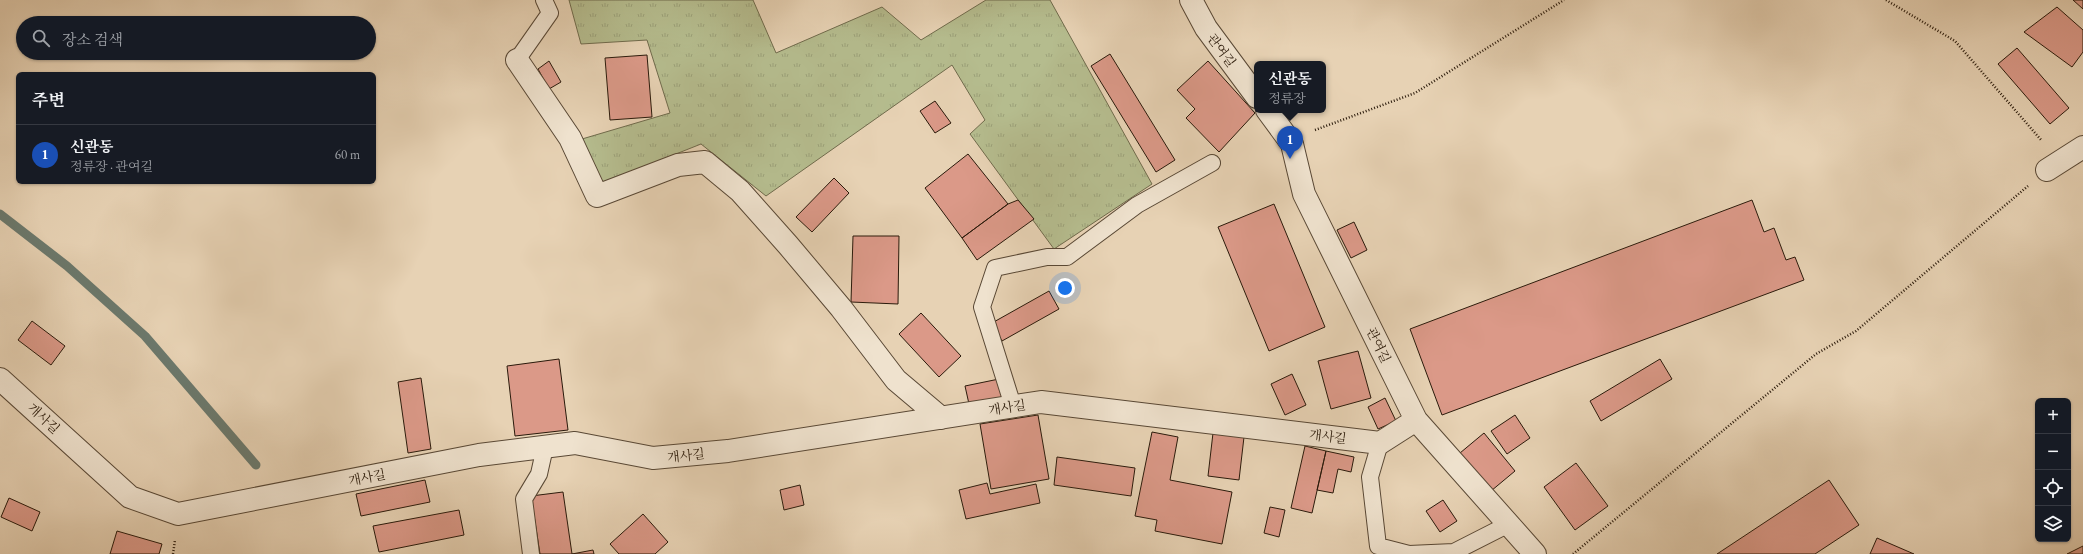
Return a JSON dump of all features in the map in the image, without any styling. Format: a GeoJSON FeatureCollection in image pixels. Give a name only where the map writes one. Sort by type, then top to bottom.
{"type":"FeatureCollection","features":[{"type":"Feature","properties":{"kind":"street","name":"관여길"},"geometry":{"type":"LineString","coordinates":[[1191,0],[1206,28],[1254,93]]}},
{"type":"Feature","properties":{"kind":"street"},"geometry":{"type":"LineString","coordinates":[[517,60],[570,138],[597,196],[678,164],[705,162],[740,192],[788,245],[841,308],[896,380],[941,418]]}},
{"type":"Feature","properties":{"kind":"street","name":"관여길"},"geometry":{"type":"LineString","coordinates":[[1269,113],[1292,144],[1304,194],[1416,420],[1535,554]]}},
{"type":"Feature","properties":{"kind":"street"},"geometry":{"type":"LineString","coordinates":[[2047,170],[2083,147]]}},
{"type":"Feature","properties":{"kind":"street","name":"개사길"},"geometry":{"type":"LineString","coordinates":[[0,379],[130,497],[178,514],[479,455],[575,443],[652,458],[728,451],[1041,402],[1380,443]]}},
{"type":"Feature","properties":{"kind":"street"},"geometry":{"type":"LineString","coordinates":[[1380,443],[1416,420]]}},
{"type":"Feature","properties":{"kind":"lane"},"geometry":{"type":"LineString","coordinates":[[517,60],[550,12],[544,0]]}},
{"type":"Feature","properties":{"kind":"lane"},"geometry":{"type":"LineString","coordinates":[[1013,406],[982,307],[995,268],[1047,257],[1067,257],[1137,205],[1212,163]]}},
{"type":"Feature","properties":{"kind":"lane"},"geometry":{"type":"LineString","coordinates":[[1380,443],[1370,477],[1378,546],[1409,554],[1454,552],[1509,524]]}},
{"type":"Feature","properties":{"kind":"lane"},"geometry":{"type":"LineString","coordinates":[[531,554],[524,499],[539,474],[544,447]]}},
{"type":"Feature","properties":{"kind":"path"},"geometry":{"type":"LineString","coordinates":[[1292,144],[1314,130],[1415,93],[1564,0]]}},
{"type":"Feature","properties":{"kind":"path"},"geometry":{"type":"LineString","coordinates":[[1573,554],[1816,354],[1856,331],[2047,170],[2045,145],[1955,41],[1886,0]]}},
{"type":"Feature","properties":{"kind":"green space"},"geometry":{"type":"Polygon","coordinates":[[[569,0],[753,0],[776,53],[882,7],[921,40],[986,0],[1050,0],[1152,184],[1054,249],[970,134],[985,120],[952,65],[766,196],[701,144],[603,183],[582,139],[670,113],[647,40],[581,44],[569,0]]]}},
{"type":"Feature","properties":{"kind":"building"},"geometry":{"type":"Polygon","coordinates":[[[2073,0],[2083,0],[2083,9],[2073,0]]]}},
{"type":"Feature","properties":{"kind":"building"},"geometry":{"type":"Polygon","coordinates":[[[2057,7],[2083,30],[2083,52],[2072,67],[2024,32],[2057,7]]]}},
{"type":"Feature","properties":{"kind":"building"},"geometry":{"type":"Polygon","coordinates":[[[2017,48],[2069,108],[2050,124],[1998,64],[2017,48]]]}},
{"type":"Feature","properties":{"kind":"building"},"geometry":{"type":"Polygon","coordinates":[[[1110,54],[1175,160],[1156,172],[1091,66],[1110,54]]]}},
{"type":"Feature","properties":{"kind":"building"},"geometry":{"type":"Polygon","coordinates":[[[647,55],[652,117],[610,120],[605,58],[647,55]]]}},
{"type":"Feature","properties":{"kind":"building"},"geometry":{"type":"Polygon","coordinates":[[[549,61],[561,82],[549,89],[538,69],[549,61]]]}},
{"type":"Feature","properties":{"kind":"building"},"geometry":{"type":"Polygon","coordinates":[[[1208,61],[1255,113],[1219,152],[1186,118],[1195,109],[1177,90],[1208,61]]]}},
{"type":"Feature","properties":{"kind":"building"},"geometry":{"type":"Polygon","coordinates":[[[935,101],[951,123],[935,133],[920,111],[935,101]]]}},
{"type":"Feature","properties":{"kind":"building"},"geometry":{"type":"Polygon","coordinates":[[[968,154],[1008,204],[962,238],[925,188],[968,154]]]}},
{"type":"Feature","properties":{"kind":"building"},"geometry":{"type":"Polygon","coordinates":[[[834,178],[849,193],[812,232],[796,217],[834,178]]]}},
{"type":"Feature","properties":{"kind":"building"},"geometry":{"type":"Polygon","coordinates":[[[1018,200],[1034,219],[977,260],[962,238],[1008,204],[1018,200]]]}},
{"type":"Feature","properties":{"kind":"building"},"geometry":{"type":"Polygon","coordinates":[[[1752,200],[1764,232],[1774,228],[1786,260],[1795,257],[1804,280],[1442,415],[1410,329],[1752,200]]]}},
{"type":"Feature","properties":{"kind":"building"},"geometry":{"type":"Polygon","coordinates":[[[1274,204],[1325,327],[1269,351],[1218,227],[1274,204]]]}},
{"type":"Feature","properties":{"kind":"building"},"geometry":{"type":"Polygon","coordinates":[[[1354,222],[1367,250],[1351,258],[1337,230],[1354,222]]]}},
{"type":"Feature","properties":{"kind":"building"},"geometry":{"type":"Polygon","coordinates":[[[853,236],[899,236],[898,304],[851,302],[853,236]]]}},
{"type":"Feature","properties":{"kind":"building"},"geometry":{"type":"Polygon","coordinates":[[[1049,291],[1059,309],[1002,341],[992,323],[1049,291]]]}},
{"type":"Feature","properties":{"kind":"building"},"geometry":{"type":"Polygon","coordinates":[[[921,313],[961,356],[939,377],[899,334],[921,313]]]}},
{"type":"Feature","properties":{"kind":"building"},"geometry":{"type":"Polygon","coordinates":[[[32,321],[65,346],[51,365],[18,340],[32,321]]]}},
{"type":"Feature","properties":{"kind":"building"},"geometry":{"type":"Polygon","coordinates":[[[1358,351],[1371,398],[1331,409],[1318,361],[1358,351]]]}},
{"type":"Feature","properties":{"kind":"building"},"geometry":{"type":"Polygon","coordinates":[[[559,359],[568,430],[515,436],[507,366],[559,359]]]}},
{"type":"Feature","properties":{"kind":"building"},"geometry":{"type":"Polygon","coordinates":[[[1660,359],[1672,379],[1601,421],[1590,401],[1660,359]]]}},
{"type":"Feature","properties":{"kind":"building"},"geometry":{"type":"Polygon","coordinates":[[[1292,374],[1306,405],[1285,415],[1271,384],[1292,374]]]}},
{"type":"Feature","properties":{"kind":"building"},"geometry":{"type":"Polygon","coordinates":[[[421,378],[431,449],[408,453],[398,382],[421,378]]]}},
{"type":"Feature","properties":{"kind":"building"},"geometry":{"type":"Polygon","coordinates":[[[999,379],[1003,398],[969,404],[965,386],[999,379]]]}},
{"type":"Feature","properties":{"kind":"building"},"geometry":{"type":"Polygon","coordinates":[[[1385,398],[1396,421],[1378,429],[1368,407],[1385,398]]]}},
{"type":"Feature","properties":{"kind":"building"},"geometry":{"type":"Polygon","coordinates":[[[1038,415],[1049,479],[991,489],[980,424],[1038,415]]]}},
{"type":"Feature","properties":{"kind":"building"},"geometry":{"type":"Polygon","coordinates":[[[1515,415],[1530,438],[1507,454],[1491,431],[1515,415]]]}},
{"type":"Feature","properties":{"kind":"building"},"geometry":{"type":"Polygon","coordinates":[[[1152,432],[1178,437],[1170,480],[1232,492],[1222,544],[1155,531],[1157,520],[1135,516],[1152,432]]]}},
{"type":"Feature","properties":{"kind":"building"},"geometry":{"type":"Polygon","coordinates":[[[1213,433],[1244,437],[1239,480],[1208,476],[1213,433]]]}},
{"type":"Feature","properties":{"kind":"building"},"geometry":{"type":"Polygon","coordinates":[[[1484,433],[1515,471],[1491,491],[1460,453],[1484,433]]]}},
{"type":"Feature","properties":{"kind":"building"},"geometry":{"type":"Polygon","coordinates":[[[1305,446],[1326,451],[1312,513],[1291,508],[1305,446]]]}},
{"type":"Feature","properties":{"kind":"building"},"geometry":{"type":"Polygon","coordinates":[[[1326,451],[1354,457],[1351,472],[1338,469],[1333,493],[1317,490],[1326,451]]]}},
{"type":"Feature","properties":{"kind":"building"},"geometry":{"type":"Polygon","coordinates":[[[1057,457],[1135,468],[1131,496],[1054,485],[1057,457]]]}},
{"type":"Feature","properties":{"kind":"building"},"geometry":{"type":"Polygon","coordinates":[[[1576,463],[1608,506],[1575,530],[1544,487],[1576,463]]]}},
{"type":"Feature","properties":{"kind":"building"},"geometry":{"type":"Polygon","coordinates":[[[425,480],[430,502],[361,516],[356,494],[425,480]]]}},
{"type":"Feature","properties":{"kind":"building"},"geometry":{"type":"Polygon","coordinates":[[[1829,480],[1859,525],[1815,554],[1717,554],[1829,480]]]}},
{"type":"Feature","properties":{"kind":"building"},"geometry":{"type":"Polygon","coordinates":[[[987,483],[990,494],[1036,484],[1040,503],[966,519],[959,490],[987,483]]]}},
{"type":"Feature","properties":{"kind":"building"},"geometry":{"type":"Polygon","coordinates":[[[800,485],[804,505],[784,510],[780,490],[800,485]]]}},
{"type":"Feature","properties":{"kind":"building"},"geometry":{"type":"Polygon","coordinates":[[[563,492],[572,554],[540,554],[531,496],[563,492]]]}},
{"type":"Feature","properties":{"kind":"building"},"geometry":{"type":"Polygon","coordinates":[[[9,498],[40,512],[32,531],[1,517],[9,498]]]}},
{"type":"Feature","properties":{"kind":"building"},"geometry":{"type":"Polygon","coordinates":[[[1443,500],[1457,521],[1440,532],[1426,511],[1443,500]]]}},
{"type":"Feature","properties":{"kind":"building"},"geometry":{"type":"Polygon","coordinates":[[[1270,507],[1285,510],[1279,537],[1264,533],[1270,507]]]}},
{"type":"Feature","properties":{"kind":"building"},"geometry":{"type":"Polygon","coordinates":[[[459,510],[464,535],[379,552],[373,526],[459,510]]]}},
{"type":"Feature","properties":{"kind":"building"},"geometry":{"type":"Polygon","coordinates":[[[643,514],[668,542],[655,554],[619,554],[610,544],[643,514]]]}},
{"type":"Feature","properties":{"kind":"building"},"geometry":{"type":"Polygon","coordinates":[[[117,531],[162,544],[159,554],[110,554],[117,531]]]}},
{"type":"Feature","properties":{"kind":"building"},"geometry":{"type":"Polygon","coordinates":[[[1877,538],[1914,554],[1870,554],[1877,538]]]}},
{"type":"Feature","properties":{"kind":"building"},"geometry":{"type":"Polygon","coordinates":[[[2083,546],[2083,554],[2067,554],[2083,546]]]}},
{"type":"Feature","properties":{"kind":"building"},"geometry":{"type":"Polygon","coordinates":[[[593,550],[594,554],[572,554],[593,550]]]}},
{"type":"Feature","properties":{"kind":"waterway"},"geometry":{"type":"LineString","coordinates":[[0,214],[67,266],[145,336],[256,465]]}},
{"type":"Feature","properties":{"kind":"place","name":"신관동"},"geometry":{"type":"Point","coordinates":[1290,159]}}]}
